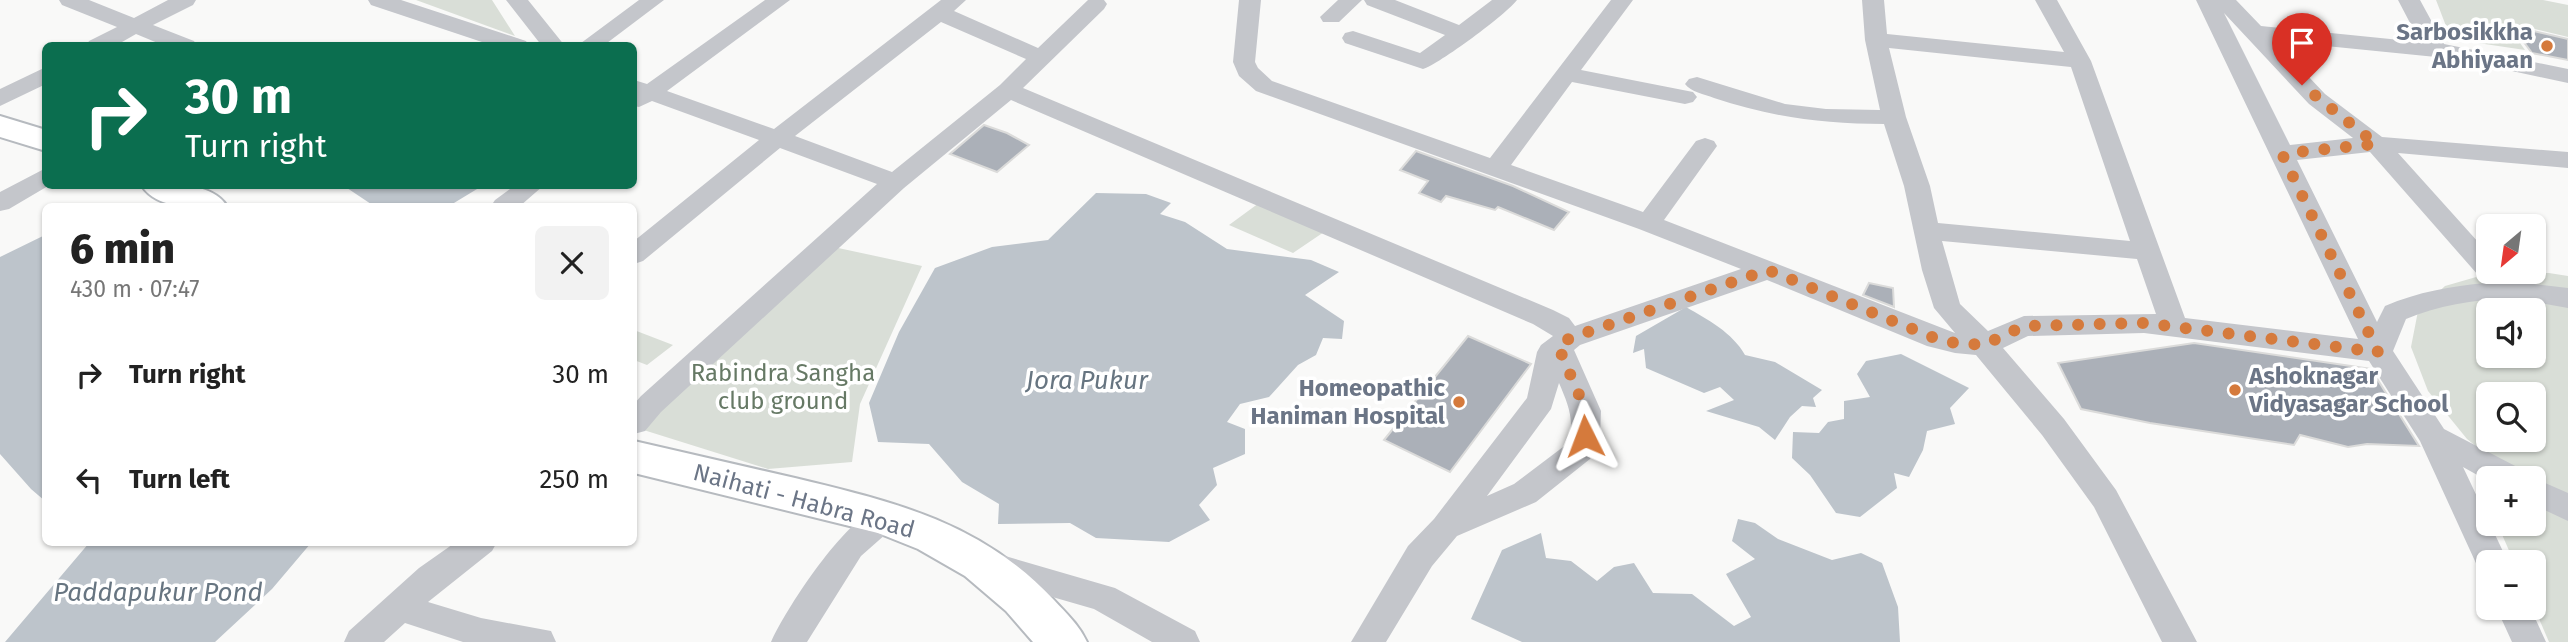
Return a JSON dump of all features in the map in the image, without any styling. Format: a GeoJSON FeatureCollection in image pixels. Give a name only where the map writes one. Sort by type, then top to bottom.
{"type":"FeatureCollection","features":[{"type":"Feature","properties":{"kind":"main road"},"geometry":{"type":"LineString","coordinates":[[0,126],[42,140]]}},
{"type":"Feature","properties":{"kind":"main road"},"geometry":{"type":"LineString","coordinates":[[166,189],[202,203]]}},
{"type":"Feature","properties":{"kind":"main road","name":"Naihati - Habra Road"},"geometry":{"type":"LineString","coordinates":[[637,458],[884,517],[934,536],[981,563],[1022,597],[1063,642]]}},
{"type":"Feature","properties":{"kind":"street"},"geometry":{"type":"LineString","coordinates":[[70,0],[176,42]]}},
{"type":"Feature","properties":{"kind":"street"},"geometry":{"type":"LineString","coordinates":[[104,42],[185,0]]}},
{"type":"Feature","properties":{"kind":"street"},"geometry":{"type":"LineString","coordinates":[[379,0],[506,42]]}},
{"type":"Feature","properties":{"kind":"street"},"geometry":{"type":"LineString","coordinates":[[517,0],[551,42]]}},
{"type":"Feature","properties":{"kind":"street"},"geometry":{"type":"LineString","coordinates":[[638,95],[779,0]]}},
{"type":"Feature","properties":{"kind":"street"},"geometry":{"type":"LineString","coordinates":[[1250,0],[1244,62],[1247,71],[1264,86],[1648,223],[1937,339],[1984,345],[2024,326],[2144,323],[2378,352]]}},
{"type":"Feature","properties":{"kind":"street"},"geometry":{"type":"LineString","coordinates":[[1331,17],[1351,0]]}},
{"type":"Feature","properties":{"kind":"street"},"geometry":{"type":"LineString","coordinates":[[1376,0],[1463,34]]}},
{"type":"Feature","properties":{"kind":"street"},"geometry":{"type":"LineString","coordinates":[[1872,0],[1876,40],[1894,117],[1917,186],[1926,231],[1948,308],[1984,345],[2053,427],[2105,499],[2180,642]]}},
{"type":"Feature","properties":{"kind":"street"},"geometry":{"type":"LineString","coordinates":[[2046,0],[2080,61],[2174,327]]}},
{"type":"Feature","properties":{"kind":"street"},"geometry":{"type":"LineString","coordinates":[[2207,0],[2378,352],[2433,437],[2486,550]]}},
{"type":"Feature","properties":{"kind":"street"},"geometry":{"type":"LineString","coordinates":[[2224,0],[2317,99],[2376,144],[2476,255]]}},
{"type":"Feature","properties":{"kind":"street"},"geometry":{"type":"LineString","coordinates":[[2409,0],[2434,49]]}},
{"type":"Feature","properties":{"kind":"street"},"geometry":{"type":"LineString","coordinates":[[594,42],[650,1]]}},
{"type":"Feature","properties":{"kind":"street"},"geometry":{"type":"LineString","coordinates":[[1353,38],[1423,62],[1463,34],[1499,1]]}},
{"type":"Feature","properties":{"kind":"street"},"geometry":{"type":"LineString","coordinates":[[1495,169],[1567,74],[1613,2]]}},
{"type":"Feature","properties":{"kind":"street"},"geometry":{"type":"LineString","coordinates":[[637,420],[895,182],[1008,90],[1096,4]]}},
{"type":"Feature","properties":{"kind":"street"},"geometry":{"type":"LineString","coordinates":[[637,253],[777,138],[947,6],[1042,58]]}},
{"type":"Feature","properties":{"kind":"street"},"geometry":{"type":"LineString","coordinates":[[2255,32],[2434,49],[2568,76]]}},
{"type":"Feature","properties":{"kind":"street"},"geometry":{"type":"LineString","coordinates":[[1876,40],[2080,61]]}},
{"type":"Feature","properties":{"kind":"street"},"geometry":{"type":"LineString","coordinates":[[1567,74],[1691,91],[1787,112],[1827,117],[1894,117]]}},
{"type":"Feature","properties":{"kind":"street"},"geometry":{"type":"LineString","coordinates":[[0,99],[42,76]]}},
{"type":"Feature","properties":{"kind":"street"},"geometry":{"type":"LineString","coordinates":[[1008,90],[1554,321],[1564,329],[1564,342],[1586,411],[1585,436],[1580,451],[1525,492],[1445,528]]}},
{"type":"Feature","properties":{"kind":"street"},"geometry":{"type":"LineString","coordinates":[[638,95],[777,138],[895,182]]}},
{"type":"Feature","properties":{"kind":"street"},"geometry":{"type":"LineString","coordinates":[[2283,156],[2297,152],[2376,144],[2568,160]]}},
{"type":"Feature","properties":{"kind":"street"},"geometry":{"type":"LineString","coordinates":[[1648,223],[1705,146]]}},
{"type":"Feature","properties":{"kind":"street"},"geometry":{"type":"LineString","coordinates":[[0,203],[42,179]]}},
{"type":"Feature","properties":{"kind":"street"},"geometry":{"type":"LineString","coordinates":[[507,203],[526,189]]}},
{"type":"Feature","properties":{"kind":"street"},"geometry":{"type":"LineString","coordinates":[[1926,231],[2147,251]]}},
{"type":"Feature","properties":{"kind":"street"},"geometry":{"type":"LineString","coordinates":[[1368,642],[1420,556],[1445,528],[1541,401],[1550,352],[1564,342],[1768,270]]}},
{"type":"Feature","properties":{"kind":"street"},"geometry":{"type":"LineString","coordinates":[[2378,352],[2395,313],[2411,305],[2457,295],[2481,284]]}},
{"type":"Feature","properties":{"kind":"street"},"geometry":{"type":"LineString","coordinates":[[2520,284],[2568,298]]}},
{"type":"Feature","properties":{"kind":"street"},"geometry":{"type":"LineString","coordinates":[[2433,437],[2487,466]]}},
{"type":"Feature","properties":{"kind":"street"},"geometry":{"type":"LineString","coordinates":[[2546,496],[2568,508]]}},
{"type":"Feature","properties":{"kind":"street"},"geometry":{"type":"LineString","coordinates":[[788,642],[850,547],[884,517]]}},
{"type":"Feature","properties":{"kind":"street"},"geometry":{"type":"LineString","coordinates":[[361,642],[431,578],[475,546]]}},
{"type":"Feature","properties":{"kind":"street"},"geometry":{"type":"LineString","coordinates":[[981,563],[1103,598],[1182,642]]}},
{"type":"Feature","properties":{"kind":"street"},"geometry":{"type":"LineString","coordinates":[[399,607],[481,633],[539,642]]}},
{"type":"Feature","properties":{"kind":"street"},"geometry":{"type":"LineString","coordinates":[[2519,620],[2529,642]]}},
{"type":"Feature","properties":{"kind":"green space"},"geometry":{"type":"Polygon","coordinates":[[[416,0],[492,0],[515,36],[416,0]]]}},
{"type":"Feature","properties":{"kind":"green space"},"geometry":{"type":"Polygon","coordinates":[[[2436,0],[2543,0],[2568,5],[2568,37],[2505,22],[2525,50],[2451,39],[2436,0]]]}},
{"type":"Feature","properties":{"kind":"green space"},"geometry":{"type":"Polygon","coordinates":[[[1259,203],[1324,232],[1293,253],[1229,225],[1259,203]]]}},
{"type":"Feature","properties":{"kind":"green space","name":"Rabindra Sangha club ground"},"geometry":{"type":"Polygon","coordinates":[[[815,243],[922,266],[860,404],[852,462],[768,469],[637,428],[637,424],[815,243]]]}},
{"type":"Feature","properties":{"kind":"green space"},"geometry":{"type":"Polygon","coordinates":[[[2546,273],[2568,276],[2568,511],[2546,499],[2546,466],[2500,466],[2483,452],[2546,452],[2546,382],[2476,382],[2476,446],[2428,391],[2411,347],[2418,311],[2445,286],[2476,277],[2476,284],[2546,284],[2546,273]]]}},
{"type":"Feature","properties":{"kind":"green space"},"geometry":{"type":"Polygon","coordinates":[[[637,331],[673,345],[647,365],[637,361],[637,331]]]}},
{"type":"Feature","properties":{"kind":"green space"},"geometry":{"type":"Polygon","coordinates":[[[2546,502],[2568,514],[2568,642],[2549,642],[2540,620],[2546,620],[2546,550],[2509,550],[2503,536],[2546,536],[2546,502]]]}},
{"type":"Feature","properties":{"kind":"water"},"geometry":{"type":"Polygon","coordinates":[[[348,189],[477,189],[454,203],[370,203],[348,189]]]}},
{"type":"Feature","properties":{"kind":"water","name":"Jora Pukur"},"geometry":{"type":"Polygon","coordinates":[[[1096,193],[1146,194],[1171,203],[1160,214],[1185,222],[1227,249],[1311,260],[1339,272],[1305,295],[1344,321],[1342,339],[1323,338],[1316,355],[1298,365],[1269,397],[1240,404],[1227,422],[1245,429],[1245,454],[1213,468],[1217,485],[1199,505],[1210,520],[1169,542],[1096,538],[1070,523],[998,524],[999,504],[962,482],[929,444],[878,442],[869,403],[899,332],[935,268],[992,247],[1048,240],[1096,193]]]}},
{"type":"Feature","properties":{"kind":"water"},"geometry":{"type":"Polygon","coordinates":[[[42,236],[42,498],[0,454],[0,257],[42,236]]]}},
{"type":"Feature","properties":{"kind":"water"},"geometry":{"type":"Polygon","coordinates":[[[1686,307],[1726,333],[1745,355],[1775,362],[1822,390],[1813,398],[1816,407],[1802,406],[1790,417],[1775,440],[1759,427],[1706,411],[1734,400],[1720,387],[1704,393],[1646,368],[1644,349],[1633,353],[1636,336],[1686,307]]]}},
{"type":"Feature","properties":{"kind":"water"},"geometry":{"type":"Polygon","coordinates":[[[1901,354],[1969,388],[1950,408],[1955,424],[1927,431],[1923,450],[1909,477],[1894,473],[1897,488],[1860,517],[1836,513],[1810,475],[1792,458],[1793,432],[1819,433],[1828,422],[1844,419],[1844,401],[1870,397],[1857,374],[1866,361],[1901,354]]]}},
{"type":"Feature","properties":{"kind":"water"},"geometry":{"type":"Polygon","coordinates":[[[1738,519],[1755,523],[1778,539],[1832,560],[1861,553],[1882,563],[1898,607],[1900,642],[1522,642],[1471,619],[1502,550],[1541,533],[1546,558],[1571,561],[1597,581],[1614,567],[1634,563],[1653,593],[1692,594],[1734,626],[1751,617],[1726,574],[1755,559],[1732,541],[1738,519]]]}},
{"type":"Feature","properties":{"kind":"water","name":"Paddapukur Pond"},"geometry":{"type":"Polygon","coordinates":[[[86,546],[308,546],[272,589],[215,642],[5,642],[86,546]]]}},
{"type":"Feature","properties":{"kind":"building","name":"Sarbosikkha Abhiyaan"},"geometry":{"type":"Polygon","coordinates":[[[2512,26],[2568,39],[2568,60],[2532,53],[2512,26]]]}},
{"type":"Feature","properties":{"kind":"building"},"geometry":{"type":"Polygon","coordinates":[[[984,125],[1029,145],[997,172],[950,154],[984,125]]]}},
{"type":"Feature","properties":{"kind":"building"},"geometry":{"type":"Polygon","coordinates":[[[1416,151],[1513,186],[1569,212],[1554,230],[1498,207],[1495,210],[1446,196],[1441,202],[1419,193],[1428,181],[1400,170],[1416,151]]]}},
{"type":"Feature","properties":{"kind":"building"},"geometry":{"type":"Polygon","coordinates":[[[1869,283],[1893,288],[1894,307],[1863,295],[1869,283]]]}},
{"type":"Feature","properties":{"kind":"building","name":"Homeopathic Haniman Hospital"},"geometry":{"type":"Polygon","coordinates":[[[1468,336],[1531,364],[1450,472],[1384,440],[1468,336]]]}},
{"type":"Feature","properties":{"kind":"building","name":"Ashoknagar Vidyasagar School"},"geometry":{"type":"Polygon","coordinates":[[[2194,343],[2371,369],[2419,446],[2367,444],[2348,447],[2300,435],[2294,445],[2150,423],[2081,409],[2058,363],[2194,343]]]}},
{"type":"Feature","properties":{"kind":"place","name":"Sarbosikkha Abhiyaan"},"geometry":{"type":"Point","coordinates":[2547,46]}},
{"type":"Feature","properties":{"kind":"place","name":"Ashoknagar Vidyasagar School"},"geometry":{"type":"Point","coordinates":[2235,390]}},
{"type":"Feature","properties":{"kind":"place","name":"Homeopathic Haniman Hospital"},"geometry":{"type":"Point","coordinates":[1459,402]}},
{"type":"Feature","properties":{"kind":"route"},"geometry":{"type":"LineString","coordinates":[[1585,436],[1586,411],[1558,346],[1570,338],[1768,270],[1937,339],[1955,343],[1984,345],[2024,326],[2144,323],[2378,352],[2283,156],[2297,152],[2376,144],[2302,85]]}}]}
